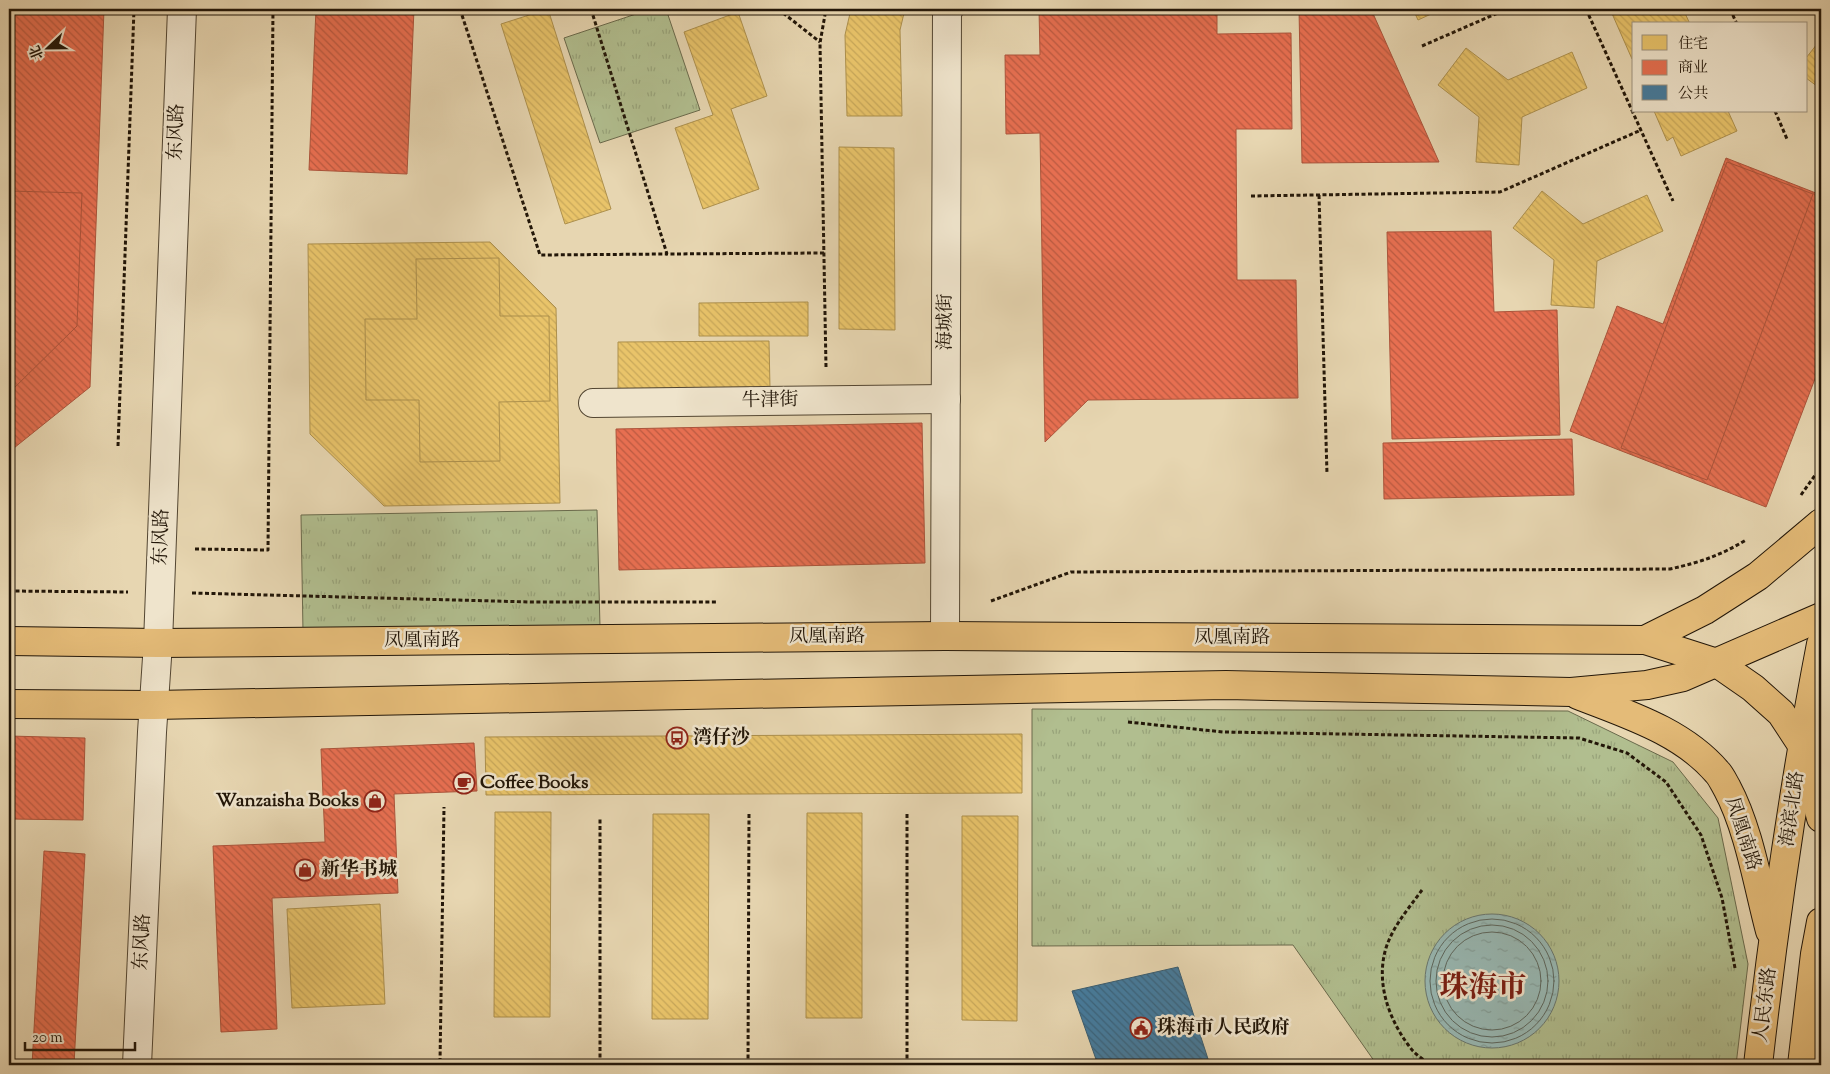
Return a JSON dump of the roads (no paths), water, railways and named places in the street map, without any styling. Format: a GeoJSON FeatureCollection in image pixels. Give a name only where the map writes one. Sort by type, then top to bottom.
{"type":"FeatureCollection","features":[{"type":"Feature","properties":{"kind":"main road","name":"凤凰南路"},"geometry":{"type":"LineString","coordinates":[[1645,640],[1706,610],[1758,576],[1821,523]]}},
{"type":"Feature","properties":{"kind":"main road","name":"凤凰南路"},"geometry":{"type":"LineString","coordinates":[[9,704],[154,705],[1226,685],[1571,692],[1647,685],[1683,677],[1821,617]]}},
{"type":"Feature","properties":{"kind":"main road","name":"凤凰南路"},"geometry":{"type":"LineString","coordinates":[[9,641],[158,643],[945,636],[1645,640],[1717,663],[1753,688],[1781,713],[1802,745],[1821,818]]}},
{"type":"Feature","properties":{"kind":"main road","name":"海滨北路"},"geometry":{"type":"LineString","coordinates":[[1773,944],[1802,745],[1821,644]]}},
{"type":"Feature","properties":{"kind":"main road","name":"凤凰南路"},"geometry":{"type":"LineString","coordinates":[[1571,692],[1654,726],[1690,747],[1718,772],[1735,802],[1743,827],[1773,944]]}},
{"type":"Feature","properties":{"kind":"main road"},"geometry":{"type":"LineString","coordinates":[[1802,1065],[1815,954],[1821,922]]}},
{"type":"Feature","properties":{"kind":"main road","name":"人民东路"},"geometry":{"type":"LineString","coordinates":[[1758,1065],[1773,944]]}},
{"type":"Feature","properties":{"kind":"street","name":"东风路"},"geometry":{"type":"LineString","coordinates":[[137,1065],[158,643],[182,9]]}},
{"type":"Feature","properties":{"kind":"street","name":"海城街"},"geometry":{"type":"LineString","coordinates":[[945,636],[947,10],[949,9]]}},
{"type":"Feature","properties":{"kind":"street","name":"牛津街"},"geometry":{"type":"LineString","coordinates":[[593,403],[946,400]]}},
{"type":"Feature","properties":{"kind":"water"},"geometry":{"type":"Polygon","coordinates":[[[1492,914],[1518,919],[1540,933],[1554,955],[1559,981],[1554,1007],[1540,1029],[1518,1043],[1492,1048],[1466,1043],[1444,1029],[1430,1007],[1425,981],[1430,955],[1444,933],[1466,919],[1492,914]]]}},
{"type":"Feature","properties":{"kind":"place","name":"湾仔沙"},"geometry":{"type":"Point","coordinates":[677,738]}},
{"type":"Feature","properties":{"kind":"place","name":"Coffee Books"},"geometry":{"type":"Point","coordinates":[464,783]}},
{"type":"Feature","properties":{"kind":"place","name":"Wanzaisha Books"},"geometry":{"type":"Point","coordinates":[375,801]}},
{"type":"Feature","properties":{"kind":"place","name":"新华书城"},"geometry":{"type":"Point","coordinates":[305,870]}},
{"type":"Feature","properties":{"kind":"place","name":"珠海市人民政府"},"geometry":{"type":"Point","coordinates":[1141,1028]}},
{"type":"Feature","properties":{"kind":"district","name":"珠海市"},"geometry":{"type":"Point","coordinates":[1483,989]}}]}
